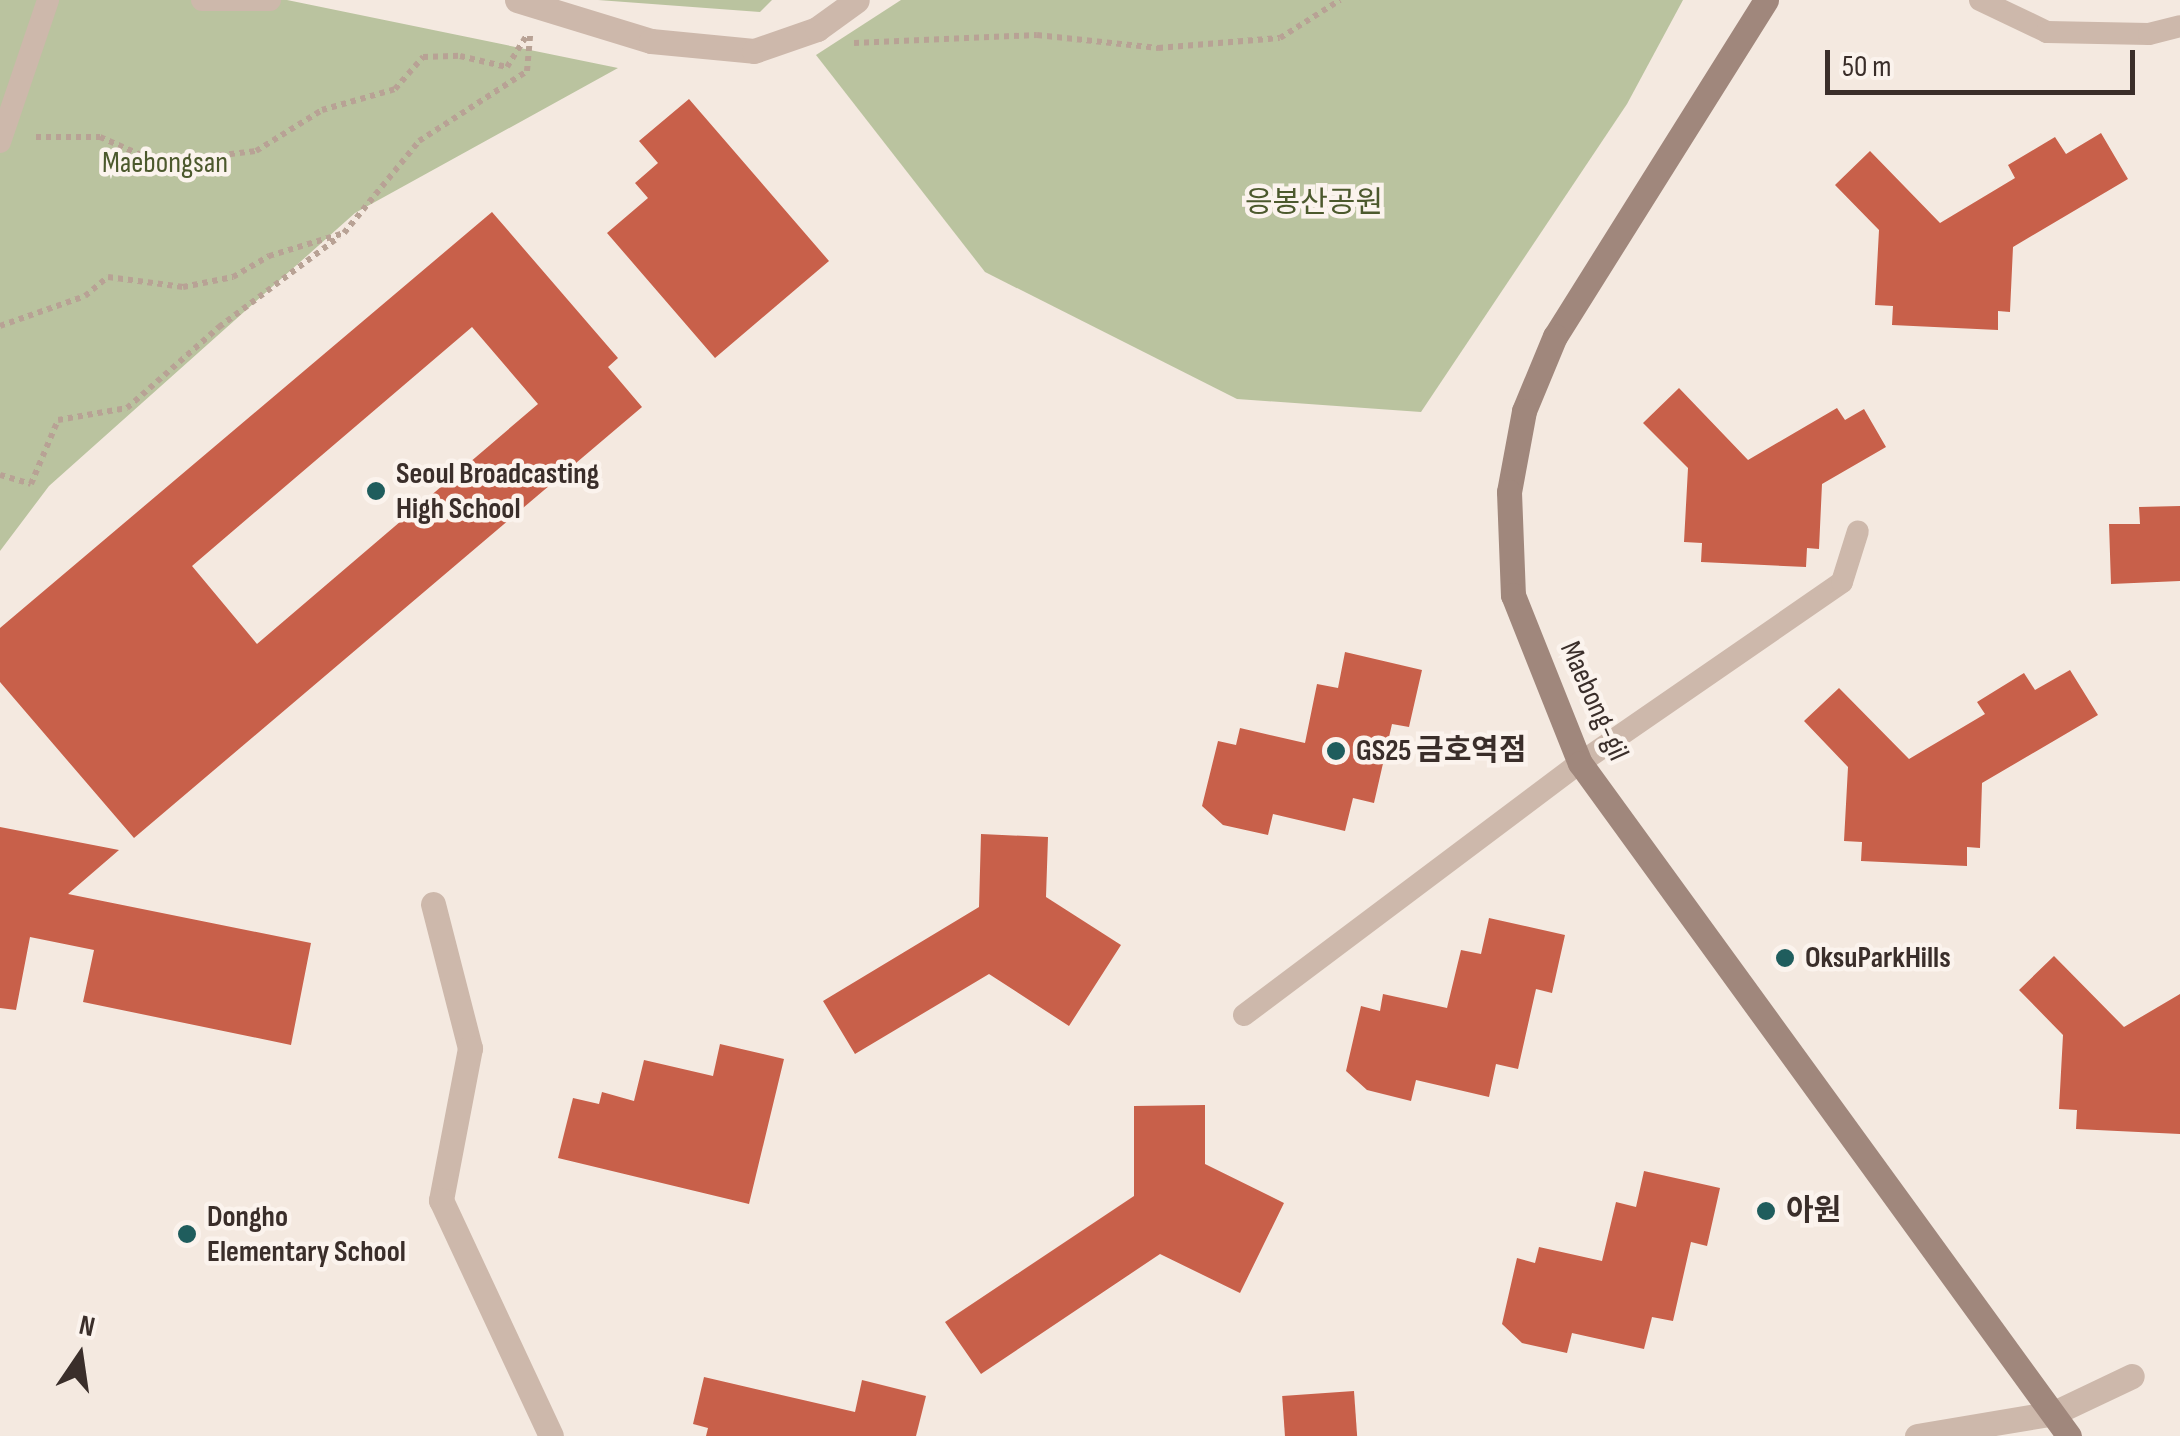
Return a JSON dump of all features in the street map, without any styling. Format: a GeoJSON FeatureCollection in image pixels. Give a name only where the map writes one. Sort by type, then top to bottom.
{"type":"FeatureCollection","features":[{"type":"Feature","properties":{"kind":"street"},"geometry":{"type":"LineString","coordinates":[[517,0],[651,41],[754,51],[817,29],[857,0]]}},
{"type":"Feature","properties":{"kind":"street","name":"Maebong-gil"},"geometry":{"type":"LineString","coordinates":[[1766,0],[1555,336],[1524,411],[1509,492],[1514,595],[1580,763],[2069,1436]]}},
{"type":"Feature","properties":{"kind":"street"},"geometry":{"type":"LineString","coordinates":[[434,904],[470,1048],[441,1200],[551,1436]]}},
{"type":"Feature","properties":{"kind":"street"},"geometry":{"type":"LineString","coordinates":[[1918,1436],[2054,1413],[2132,1376]]}},
{"type":"Feature","properties":{"kind":"lane"},"geometry":{"type":"LineString","coordinates":[[0,142],[48,0]]}},
{"type":"Feature","properties":{"kind":"lane"},"geometry":{"type":"LineString","coordinates":[[202,0],[270,0]]}},
{"type":"Feature","properties":{"kind":"lane"},"geometry":{"type":"LineString","coordinates":[[1980,0],[2047,32],[2150,34],[2180,26]]}},
{"type":"Feature","properties":{"kind":"lane"},"geometry":{"type":"LineString","coordinates":[[1244,1015],[1580,763],[1842,582],[1858,532]]}},
{"type":"Feature","properties":{"kind":"path"},"geometry":{"type":"LineString","coordinates":[[836,43],[1037,35],[1158,48],[1280,38],[1340,0]]}},
{"type":"Feature","properties":{"kind":"path"},"geometry":{"type":"LineString","coordinates":[[24,143],[100,137],[140,155],[180,160],[256,151],[322,110],[396,89],[423,58],[460,56],[507,67],[530,31],[577,20]]}},
{"type":"Feature","properties":{"kind":"path"},"geometry":{"type":"LineString","coordinates":[[0,475],[32,484],[58,420],[127,408],[219,327],[344,233],[419,140],[528,71],[530,31]]}},
{"type":"Feature","properties":{"kind":"path"},"geometry":{"type":"LineString","coordinates":[[0,326],[86,296],[108,276],[183,287],[233,277],[268,256],[344,233]]}},
{"type":"Feature","properties":{"kind":"green space","name":"Maebongsan"},"geometry":{"type":"Polygon","coordinates":[[[0,0],[287,0],[618,68],[355,213],[49,486],[0,551],[0,0]]]}},
{"type":"Feature","properties":{"kind":"green space"},"geometry":{"type":"Polygon","coordinates":[[[598,0],[772,0],[760,12],[598,0]]]}},
{"type":"Feature","properties":{"kind":"green space","name":"응봉산공원"},"geometry":{"type":"Polygon","coordinates":[[[901,0],[1683,0],[1627,104],[1421,412],[1237,399],[985,272],[816,55],[901,0]]]}},
{"type":"Feature","properties":{"kind":"building"},"geometry":{"type":"Polygon","coordinates":[[[689,99],[829,261],[715,358],[607,233],[648,198],[635,183],[658,163],[639,141],[689,99]]]}},
{"type":"Feature","properties":{"kind":"building"},"geometry":{"type":"Polygon","coordinates":[[[2101,133],[2128,179],[2013,247],[2010,312],[1998,311],[1998,330],[1892,325],[1893,306],[1875,305],[1879,230],[1835,185],[1870,151],[1940,223],[2015,178],[2008,165],[2055,137],[2066,154],[2101,133]]]}},
{"type":"Feature","properties":{"kind":"building"},"geometry":{"type":"Polygon","coordinates":[[[492,212],[618,358],[608,367],[642,407],[134,838],[0,682],[0,628],[492,212]],[[472,327],[192,566],[257,644],[538,404],[472,327]]]}},
{"type":"Feature","properties":{"kind":"building"},"geometry":{"type":"Polygon","coordinates":[[[1679,388],[1748,460],[1837,408],[1845,420],[1864,409],[1886,447],[1822,484],[1819,549],[1807,548],[1806,567],[1701,562],[1702,543],[1684,542],[1688,468],[1643,423],[1679,388]]]}},
{"type":"Feature","properties":{"kind":"building"},"geometry":{"type":"Polygon","coordinates":[[[2180,506],[2180,581],[2111,584],[2109,524],[2140,524],[2139,507],[2180,506]]]}},
{"type":"Feature","properties":{"kind":"building"},"geometry":{"type":"Polygon","coordinates":[[[1345,652],[1422,670],[1409,727],[1392,724],[1374,803],[1353,798],[1345,831],[1273,814],[1268,835],[1223,825],[1202,806],[1218,741],[1236,745],[1240,728],[1305,743],[1317,684],[1338,688],[1345,652]]]}},
{"type":"Feature","properties":{"kind":"building"},"geometry":{"type":"Polygon","coordinates":[[[2070,670],[2098,715],[1982,783],[1980,848],[1967,847],[1967,866],[1861,861],[1862,842],[1844,841],[1848,767],[1804,721],[1839,688],[1909,759],[1985,714],[1977,702],[2024,673],[2035,690],[2070,670]]]}},
{"type":"Feature","properties":{"kind":"building"},"geometry":{"type":"Polygon","coordinates":[[[0,827],[119,850],[68,894],[311,943],[291,1045],[83,1002],[94,950],[30,937],[16,1010],[0,1008],[0,827]]]}},
{"type":"Feature","properties":{"kind":"building"},"geometry":{"type":"Polygon","coordinates":[[[981,834],[1048,837],[1046,897],[1121,945],[1069,1026],[989,974],[855,1054],[823,1001],[979,907],[981,834]]]}},
{"type":"Feature","properties":{"kind":"building"},"geometry":{"type":"Polygon","coordinates":[[[1489,918],[1565,935],[1552,993],[1536,989],[1518,1069],[1496,1064],[1489,1097],[1416,1080],[1411,1101],[1367,1090],[1346,1071],[1361,1006],[1380,1011],[1383,994],[1447,1008],[1461,950],[1481,954],[1489,918]]]}},
{"type":"Feature","properties":{"kind":"building"},"geometry":{"type":"Polygon","coordinates":[[[2054,956],[2124,1027],[2180,994],[2180,1134],[2076,1129],[2077,1110],[2059,1109],[2063,1035],[2019,990],[2054,956]]]}},
{"type":"Feature","properties":{"kind":"building"},"geometry":{"type":"Polygon","coordinates":[[[720,1044],[784,1059],[749,1204],[558,1158],[573,1098],[599,1104],[602,1092],[634,1101],[644,1060],[713,1076],[720,1044]]]}},
{"type":"Feature","properties":{"kind":"building"},"geometry":{"type":"Polygon","coordinates":[[[1205,1105],[1205,1164],[1284,1203],[1240,1293],[1160,1254],[981,1374],[945,1322],[1134,1196],[1134,1106],[1205,1105]]]}},
{"type":"Feature","properties":{"kind":"building"},"geometry":{"type":"Polygon","coordinates":[[[1644,1171],[1720,1188],[1707,1246],[1691,1242],[1673,1321],[1652,1317],[1644,1349],[1572,1333],[1567,1353],[1522,1343],[1502,1324],[1517,1258],[1535,1263],[1539,1247],[1602,1261],[1616,1202],[1636,1207],[1644,1171]]]}},
{"type":"Feature","properties":{"kind":"building"},"geometry":{"type":"Polygon","coordinates":[[[704,1377],[855,1412],[862,1380],[926,1396],[916,1436],[706,1436],[708,1428],[693,1424],[704,1377]]]}},
{"type":"Feature","properties":{"kind":"building"},"geometry":{"type":"Polygon","coordinates":[[[1354,1391],[1357,1436],[1285,1436],[1282,1396],[1354,1391]]]}},
{"type":"Feature","properties":{"kind":"place","name":"Seoul Broadcasting High School"},"geometry":{"type":"Point","coordinates":[376,491]}},
{"type":"Feature","properties":{"kind":"place","name":"GS25 금호역점"},"geometry":{"type":"Point","coordinates":[1336,751]}},
{"type":"Feature","properties":{"kind":"place","name":"OksuParkHills"},"geometry":{"type":"Point","coordinates":[1785,958]}},
{"type":"Feature","properties":{"kind":"place","name":"아원"},"geometry":{"type":"Point","coordinates":[1766,1211]}},
{"type":"Feature","properties":{"kind":"place","name":"Dongho Elementary School"},"geometry":{"type":"Point","coordinates":[187,1234]}}]}
